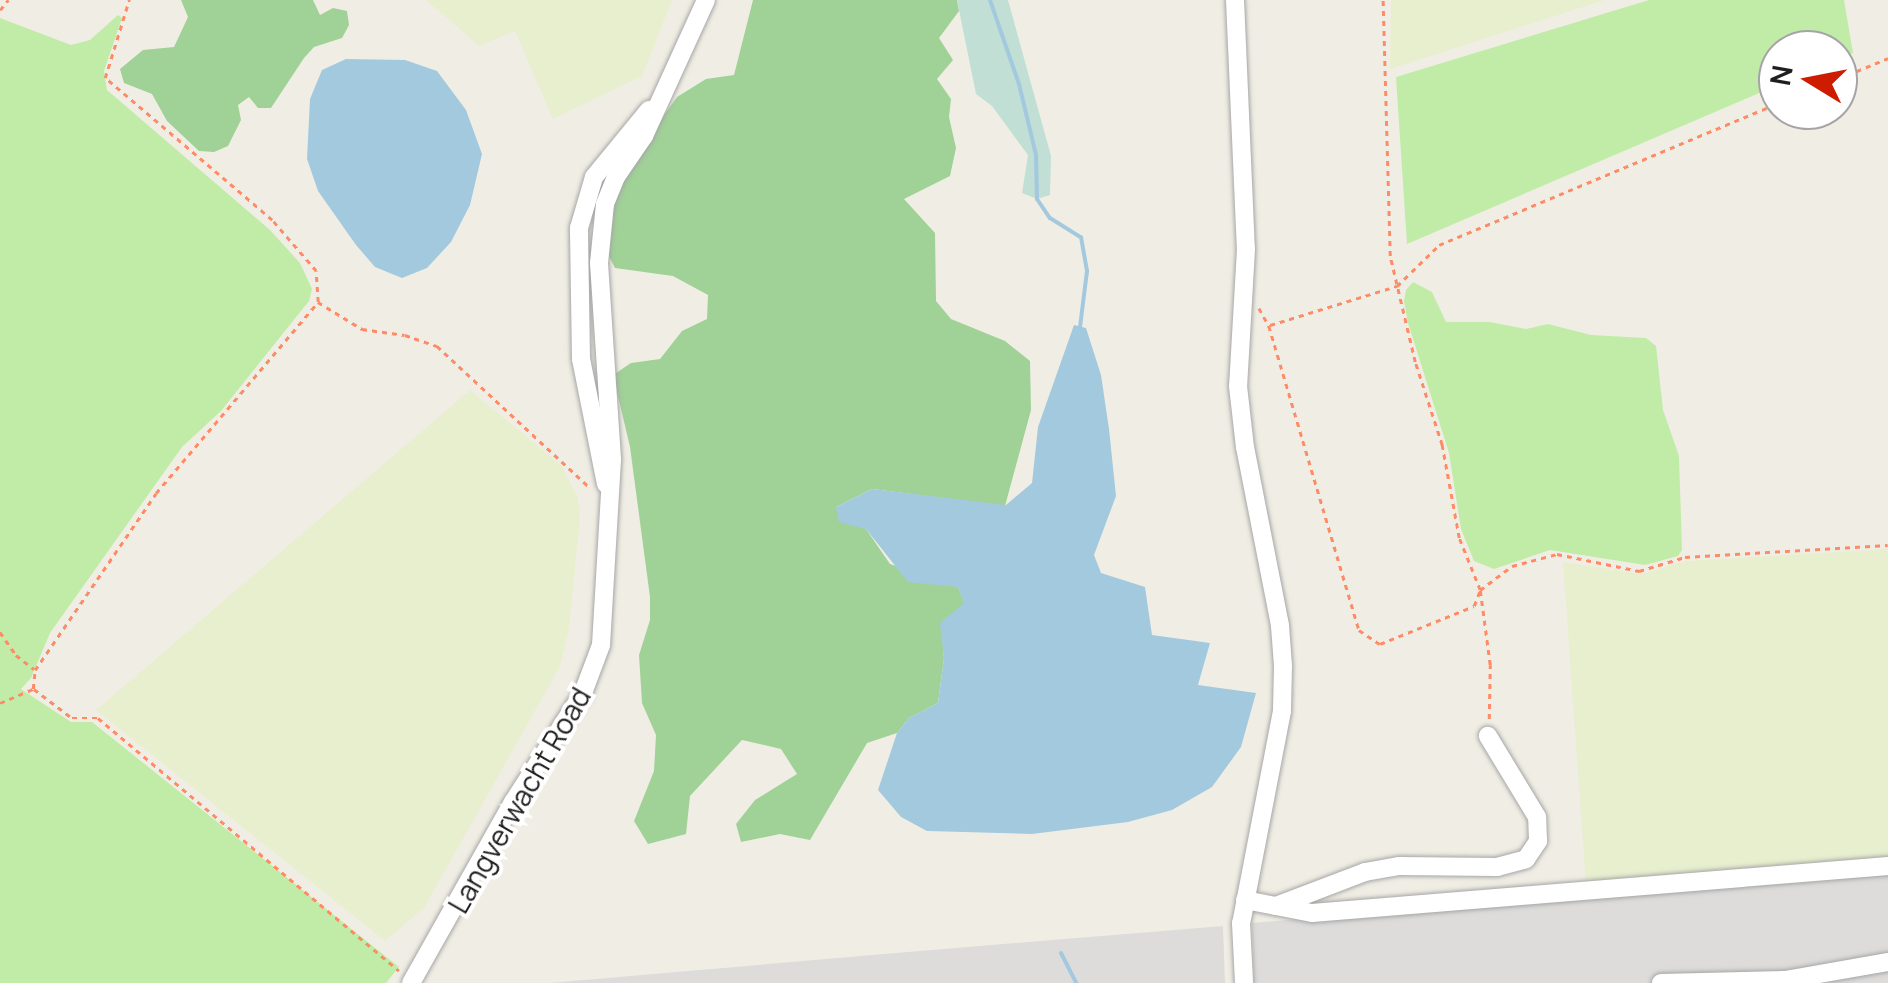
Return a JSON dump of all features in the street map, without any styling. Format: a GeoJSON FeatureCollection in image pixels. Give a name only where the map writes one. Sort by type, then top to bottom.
{"type":"FeatureCollection","features":[{"type":"Feature","properties":{"kind":"street","name":"Langverwacht Road"},"geometry":{"type":"LineString","coordinates":[[411,982],[592,672],[606,609],[611,420],[600,240],[609,190],[644,136],[706,0]]}},
{"type":"Feature","properties":{"kind":"street"},"geometry":{"type":"LineString","coordinates":[[1235,0],[1244,279],[1238,386],[1280,626],[1283,666],[1282,711],[1241,923],[1244,983]]}},
{"type":"Feature","properties":{"kind":"street","name":"Langverwacht Road"},"geometry":{"type":"LineString","coordinates":[[608,492],[582,359],[579,228],[594,177],[658,100]]}},
{"type":"Feature","properties":{"kind":"street"},"geometry":{"type":"LineString","coordinates":[[1276,906],[1365,872],[1399,866],[1496,867],[1526,858],[1538,841],[1538,817],[1488,736]]}},
{"type":"Feature","properties":{"kind":"street"},"geometry":{"type":"LineString","coordinates":[[1245,900],[1312,913],[1888,866]]}},
{"type":"Feature","properties":{"kind":"street"},"geometry":{"type":"LineString","coordinates":[[1661,983],[1785,980],[1888,962]]}},
{"type":"Feature","properties":{"kind":"path"},"geometry":{"type":"LineString","coordinates":[[0,10],[8,0]]}},
{"type":"Feature","properties":{"kind":"path"},"geometry":{"type":"LineString","coordinates":[[33,688],[35,670],[156,493],[318,302],[316,272],[272,220],[105,78],[129,0]]}},
{"type":"Feature","properties":{"kind":"path"},"geometry":{"type":"LineString","coordinates":[[1383,0],[1386,168],[1397,286],[1442,445],[1460,538],[1480,590],[1490,666],[1488,736]]}},
{"type":"Feature","properties":{"kind":"path"},"geometry":{"type":"LineString","coordinates":[[1858,71],[1888,58]]}},
{"type":"Feature","properties":{"kind":"path"},"geometry":{"type":"LineString","coordinates":[[1269,326],[1397,286],[1439,246],[1758,112]]}},
{"type":"Feature","properties":{"kind":"path"},"geometry":{"type":"LineString","coordinates":[[1244,279],[1269,326],[1359,630],[1380,644],[1474,606],[1480,590],[1512,566],[1557,554],[1638,571],[1686,558],[1888,545]]}},
{"type":"Feature","properties":{"kind":"path"},"geometry":{"type":"LineString","coordinates":[[318,302],[362,329],[405,335],[437,346],[598,494],[608,492]]}},
{"type":"Feature","properties":{"kind":"path"},"geometry":{"type":"LineString","coordinates":[[0,632],[16,655],[35,670]]}},
{"type":"Feature","properties":{"kind":"path"},"geometry":{"type":"LineString","coordinates":[[33,688],[72,718],[98,718],[411,982]]}},
{"type":"Feature","properties":{"kind":"path"},"geometry":{"type":"LineString","coordinates":[[0,703],[33,688]]}},
{"type":"Feature","properties":{"kind":"shaded area"},"geometry":{"type":"Polygon","coordinates":[[[957,0],[1008,0],[1051,156],[1050,195],[1037,199],[1022,193],[1028,155],[992,106],[976,94],[957,0]]]}},
{"type":"Feature","properties":{"kind":"shaded area"},"geometry":{"type":"Polygon","coordinates":[[[346,59],[405,60],[437,71],[466,110],[482,154],[470,205],[451,242],[427,268],[402,278],[375,267],[356,245],[318,191],[307,159],[310,99],[322,70],[346,59]]]}},
{"type":"Feature","properties":{"kind":"shaded area"},"geometry":{"type":"Polygon","coordinates":[[[1074,325],[1086,328],[1101,375],[1109,429],[1116,496],[1094,555],[1101,573],[1145,587],[1152,635],[1210,643],[1198,685],[1256,693],[1241,747],[1212,787],[1172,810],[1128,822],[1032,834],[927,831],[901,817],[878,790],[897,733],[909,718],[938,703],[944,658],[940,623],[964,603],[958,587],[908,582],[866,529],[839,522],[836,507],[872,489],[1006,505],[1032,483],[1038,427],[1074,325]]]}},
{"type":"Feature","properties":{"kind":"shaded area"},"geometry":{"type":"Polygon","coordinates":[[[1888,870],[1888,983],[1254,983],[1252,923],[1888,870]]]}},
{"type":"Feature","properties":{"kind":"shaded area"},"geometry":{"type":"Polygon","coordinates":[[[1223,926],[1225,983],[549,983],[931,950],[1223,926]]]}},
{"type":"Feature","properties":{"kind":"green space"},"geometry":{"type":"Polygon","coordinates":[[[181,0],[313,0],[320,15],[333,8],[347,11],[349,25],[342,38],[314,47],[271,108],[258,108],[249,97],[238,105],[241,120],[228,146],[214,152],[199,151],[167,121],[152,94],[124,83],[120,69],[143,50],[174,47],[188,17],[181,0]]]}},
{"type":"Feature","properties":{"kind":"green space"},"geometry":{"type":"Polygon","coordinates":[[[426,0],[672,0],[642,76],[553,119],[515,31],[479,46],[426,0]]]}},
{"type":"Feature","properties":{"kind":"green space"},"geometry":{"type":"Polygon","coordinates":[[[753,0],[957,0],[959,11],[939,38],[953,60],[937,79],[951,99],[949,117],[956,148],[950,176],[904,199],[935,233],[936,301],[951,319],[1005,341],[1030,361],[1031,410],[1005,506],[872,489],[836,507],[866,529],[890,564],[958,587],[965,604],[941,623],[944,658],[938,703],[909,718],[897,733],[867,743],[810,840],[780,834],[741,842],[736,824],[755,800],[797,774],[781,749],[742,740],[690,796],[686,834],[648,844],[634,821],[654,771],[656,735],[642,703],[639,655],[650,620],[650,597],[630,447],[613,375],[631,363],[660,359],[682,331],[707,319],[708,295],[673,276],[615,268],[600,239],[607,195],[677,97],[706,79],[734,75],[753,0]]]}},
{"type":"Feature","properties":{"kind":"green space"},"geometry":{"type":"Polygon","coordinates":[[[1391,0],[1605,0],[1390,69],[1391,0]]]}},
{"type":"Feature","properties":{"kind":"green space"},"geometry":{"type":"Polygon","coordinates":[[[1649,0],[1844,0],[1849,30],[1758,30],[1758,94],[1407,244],[1396,77],[1649,0]]]}},
{"type":"Feature","properties":{"kind":"green space"},"geometry":{"type":"Polygon","coordinates":[[[118,15],[122,18],[104,71],[107,90],[270,230],[300,263],[312,289],[309,301],[221,411],[182,447],[50,633],[31,678],[21,689],[71,722],[92,722],[399,967],[386,983],[0,983],[0,18],[71,45],[90,40],[118,15]]]}},
{"type":"Feature","properties":{"kind":"green space"},"geometry":{"type":"Polygon","coordinates":[[[1413,282],[1432,292],[1446,322],[1490,322],[1526,329],[1548,324],[1591,335],[1646,338],[1656,346],[1663,410],[1679,456],[1682,550],[1678,556],[1645,565],[1550,550],[1494,569],[1474,561],[1461,529],[1449,453],[1408,323],[1404,301],[1413,282]]]}},
{"type":"Feature","properties":{"kind":"green space"},"geometry":{"type":"Polygon","coordinates":[[[470,390],[561,465],[578,498],[580,520],[568,634],[560,666],[424,908],[385,941],[96,710],[470,390]]]}},
{"type":"Feature","properties":{"kind":"green space"},"geometry":{"type":"Polygon","coordinates":[[[1888,549],[1888,861],[1586,885],[1563,562],[1641,574],[1686,561],[1888,549]]]}},
{"type":"Feature","properties":{"kind":"waterway"},"geometry":{"type":"LineString","coordinates":[[990,0],[1019,84],[1036,155],[1037,199],[1050,218],[1081,237],[1087,271],[1080,327]]}},
{"type":"Feature","properties":{"kind":"waterway"},"geometry":{"type":"LineString","coordinates":[[1061,953],[1076,983]]}}]}
